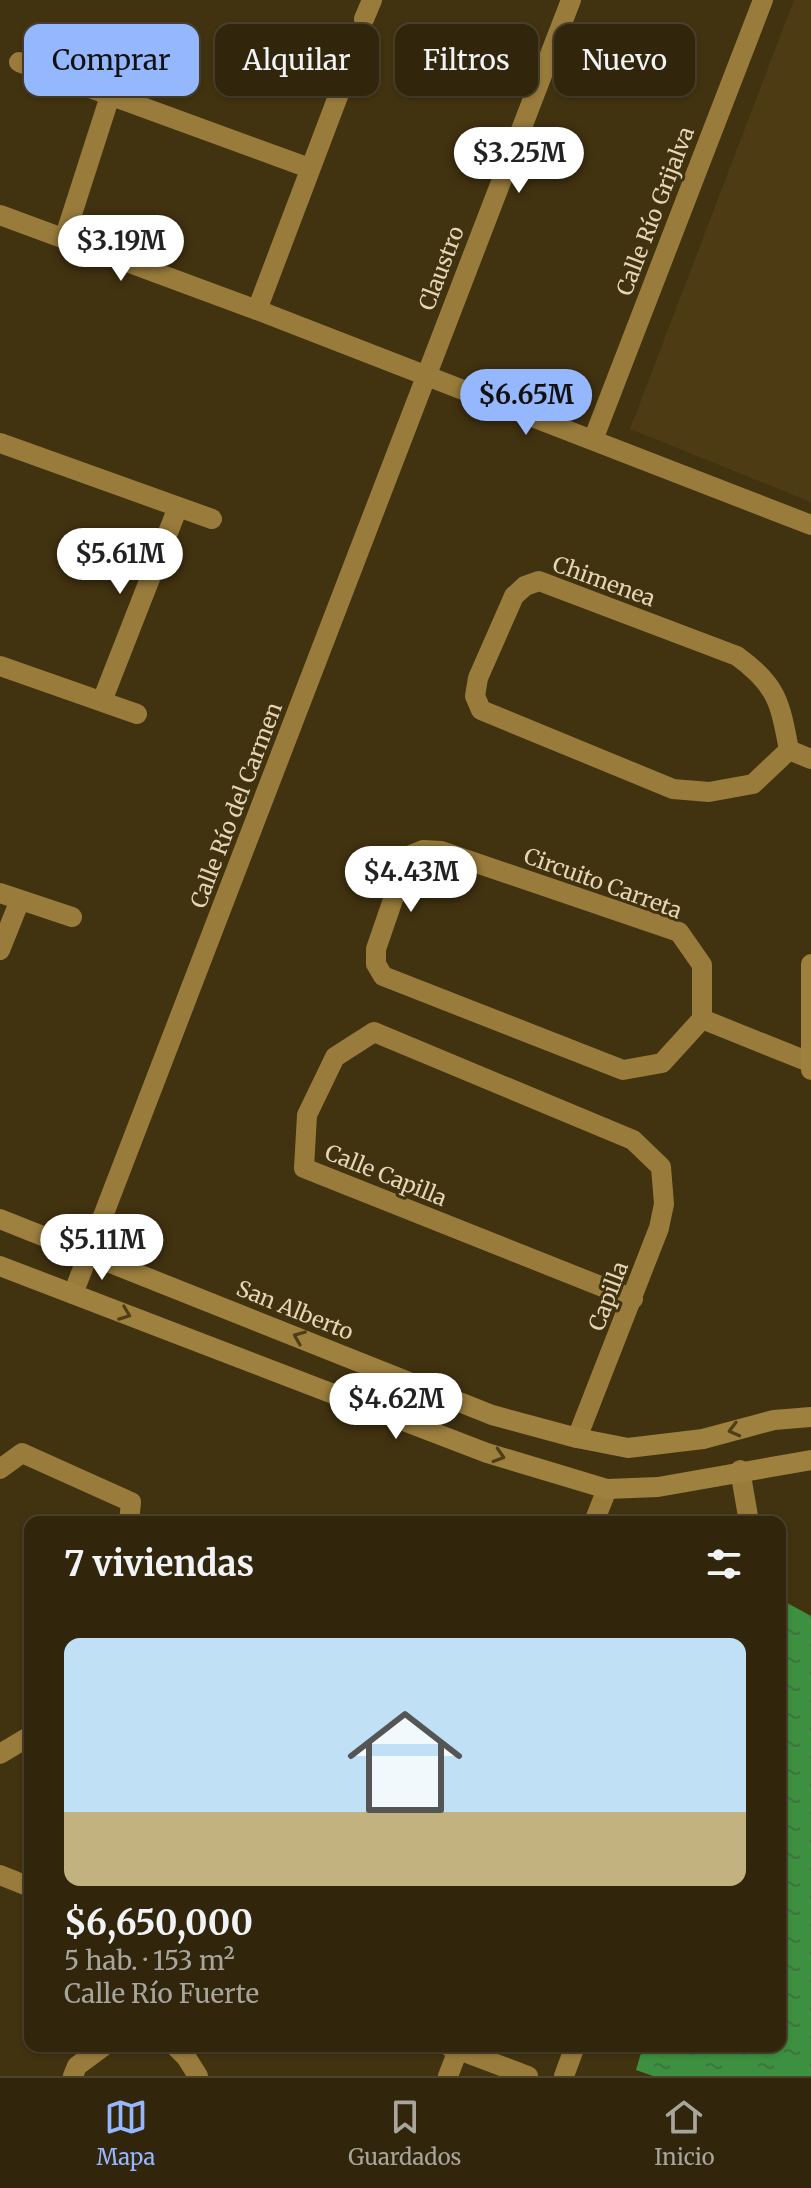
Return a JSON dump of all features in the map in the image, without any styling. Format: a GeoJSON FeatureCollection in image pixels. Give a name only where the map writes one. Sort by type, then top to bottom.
{"type":"FeatureCollection","features":[{"type":"Feature","properties":{"kind":"street","name":"Claustro"},"geometry":{"type":"LineString","coordinates":[[425,375],[571,0]]}},
{"type":"Feature","properties":{"kind":"street","name":"Calle Río Grijalva"},"geometry":{"type":"LineString","coordinates":[[593,440],[763,0]]}},
{"type":"Feature","properties":{"kind":"street"},"geometry":{"type":"LineString","coordinates":[[19,62],[24,64]]}},
{"type":"Feature","properties":{"kind":"street"},"geometry":{"type":"LineString","coordinates":[[64,239],[110,96],[309,168]]}},
{"type":"Feature","properties":{"kind":"street"},"geometry":{"type":"LineString","coordinates":[[257,310],[338,96]]}},
{"type":"Feature","properties":{"kind":"street"},"geometry":{"type":"LineString","coordinates":[[0,215],[257,310],[811,525]]}},
{"type":"Feature","properties":{"kind":"street","name":"Calle Río del Carmen"},"geometry":{"type":"LineString","coordinates":[[73,1294],[425,375]]}},
{"type":"Feature","properties":{"kind":"street"},"geometry":{"type":"LineString","coordinates":[[0,443],[212,519]]}},
{"type":"Feature","properties":{"kind":"street"},"geometry":{"type":"LineString","coordinates":[[102,701],[178,507]]}},
{"type":"Feature","properties":{"kind":"street","name":"Chimenea"},"geometry":{"type":"LineString","coordinates":[[539,581],[737,656],[762,674],[781,707],[789,750],[753,784],[709,792],[673,789],[481,710],[475,696],[478,678],[514,596],[525,586],[539,581]]}},
{"type":"Feature","properties":{"kind":"street"},"geometry":{"type":"LineString","coordinates":[[0,666],[137,714]]}},
{"type":"Feature","properties":{"kind":"street"},"geometry":{"type":"LineString","coordinates":[[789,750],[811,759]]}},
{"type":"Feature","properties":{"kind":"street","name":"Circuito Carreta"},"geometry":{"type":"LineString","coordinates":[[423,850],[441,851],[679,932],[702,965],[702,1019],[662,1063],[623,1070],[383,976],[376,964],[376,949],[408,856],[423,850]]}},
{"type":"Feature","properties":{"kind":"street"},"geometry":{"type":"LineString","coordinates":[[0,893],[72,917]]}},
{"type":"Feature","properties":{"kind":"street"},"geometry":{"type":"LineString","coordinates":[[0,950],[20,900]]}},
{"type":"Feature","properties":{"kind":"street"},"geometry":{"type":"LineString","coordinates":[[702,1019],[810,1066],[811,964]]}},
{"type":"Feature","properties":{"kind":"street","name":"Calle Capilla"},"geometry":{"type":"LineString","coordinates":[[633,1299],[304,1168],[307,1115],[335,1057],[374,1032],[633,1140],[661,1167]]}},
{"type":"Feature","properties":{"kind":"street","name":"Capilla"},"geometry":{"type":"LineString","coordinates":[[577,1438],[633,1299],[661,1216],[664,1204],[661,1167]]}},
{"type":"Feature","properties":{"kind":"street","name":"San Alberto"},"geometry":{"type":"LineString","coordinates":[[0,1219],[492,1415],[577,1438],[628,1448],[703,1439],[774,1420],[811,1417]]}},
{"type":"Feature","properties":{"kind":"street"},"geometry":{"type":"LineString","coordinates":[[0,1266],[487,1453],[607,1489],[658,1487],[740,1470],[811,1460]]}},
{"type":"Feature","properties":{"kind":"street"},"geometry":{"type":"LineString","coordinates":[[0,1469],[22,1453],[131,1502],[130,1516]]}},
{"type":"Feature","properties":{"kind":"street"},"geometry":{"type":"LineString","coordinates":[[740,1470],[748,1516]]}},
{"type":"Feature","properties":{"kind":"street"},"geometry":{"type":"LineString","coordinates":[[596,1516],[607,1489]]}},
{"type":"Feature","properties":{"kind":"street"},"geometry":{"type":"LineString","coordinates":[[0,1754],[24,1740]]}},
{"type":"Feature","properties":{"kind":"street"},"geometry":{"type":"LineString","coordinates":[[0,1875],[24,1885]]}},
{"type":"Feature","properties":{"kind":"street"},"geometry":{"type":"LineString","coordinates":[[73,2076],[77,2066],[96,2052]]}},
{"type":"Feature","properties":{"kind":"street"},"geometry":{"type":"LineString","coordinates":[[181,2052],[198,2076]]}},
{"type":"Feature","properties":{"kind":"street"},"geometry":{"type":"LineString","coordinates":[[448,2076],[452,2052]]}},
{"type":"Feature","properties":{"kind":"street"},"geometry":{"type":"LineString","coordinates":[[464,2052],[528,2076]]}},
{"type":"Feature","properties":{"kind":"street"},"geometry":{"type":"LineString","coordinates":[[564,2076],[573,2052]]}},
{"type":"Feature","properties":{"kind":"shaded area"},"geometry":{"type":"Polygon","coordinates":[[[794,0],[811,0],[811,502],[630,429],[794,0]]]}},
{"type":"Feature","properties":{"kind":"water"},"geometry":{"type":"Polygon","coordinates":[[[786,1602],[811,1616],[811,2076],[653,2076],[636,2070],[641,2052],[786,2052],[786,1602]]]}}]}
